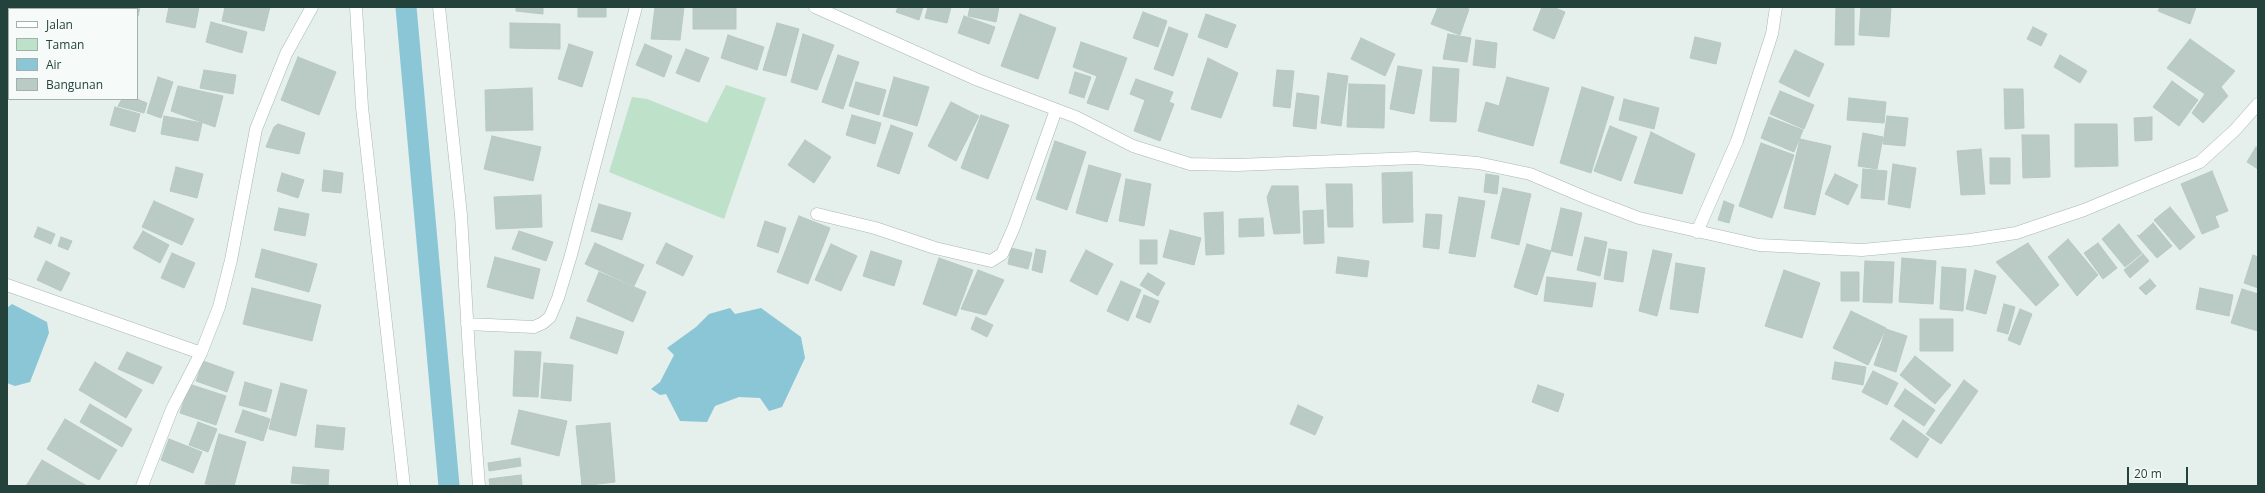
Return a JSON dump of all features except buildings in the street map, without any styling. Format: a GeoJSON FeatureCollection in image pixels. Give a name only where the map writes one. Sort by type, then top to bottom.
{"type":"FeatureCollection","features":[{"type":"Feature","properties":{"kind":"street"},"geometry":{"type":"LineString","coordinates":[[142,486],[172,409],[201,353],[219,307],[231,260],[256,129],[286,54],[312,7]]}},
{"type":"Feature","properties":{"kind":"street"},"geometry":{"type":"LineString","coordinates":[[356,7],[362,107],[404,486]]}},
{"type":"Feature","properties":{"kind":"street"},"geometry":{"type":"LineString","coordinates":[[439,7],[461,215],[467,324],[479,486]]}},
{"type":"Feature","properties":{"kind":"street"},"geometry":{"type":"LineString","coordinates":[[467,324],[508,324],[534,327],[543,323],[550,317],[558,298],[571,255],[636,7]]}},
{"type":"Feature","properties":{"kind":"street"},"geometry":{"type":"LineString","coordinates":[[815,7],[978,80],[1076,117],[1133,146],[1190,164],[1237,165],[1416,158],[1478,163],[1530,174],[1589,200],[1639,218],[1759,245],[1862,250],[1970,240],[2016,233],[2084,210],[2200,162],[2235,130],[2258,104]]}},
{"type":"Feature","properties":{"kind":"street"},"geometry":{"type":"LineString","coordinates":[[1696,232],[1737,141],[1772,34],[1776,7]]}},
{"type":"Feature","properties":{"kind":"street"},"geometry":{"type":"LineString","coordinates":[[817,214],[875,228],[935,248],[991,261],[1002,254],[1014,227],[1056,110]]}},
{"type":"Feature","properties":{"kind":"street"},"geometry":{"type":"LineString","coordinates":[[7,285],[201,353]]}},
{"type":"Feature","properties":{"kind":"green space"},"geometry":{"type":"Polygon","coordinates":[[[726,85],[766,98],[724,219],[609,172],[632,97],[647,99],[707,123],[726,85]]]}},
{"type":"Feature","properties":{"kind":"water"},"geometry":{"type":"Polygon","coordinates":[[[12,304],[47,322],[49,333],[30,382],[15,386],[7,383],[7,308],[12,304]]]}},
{"type":"Feature","properties":{"kind":"water"},"geometry":{"type":"Polygon","coordinates":[[[730,308],[735,314],[761,308],[801,337],[805,358],[782,407],[769,411],[760,398],[739,397],[715,406],[707,422],[680,421],[666,394],[660,395],[651,389],[660,382],[674,355],[667,348],[696,327],[709,314],[730,308]]]}},
{"type":"Feature","properties":{"kind":"waterway"},"geometry":{"type":"LineString","coordinates":[[406,7],[449,486]]}}]}
